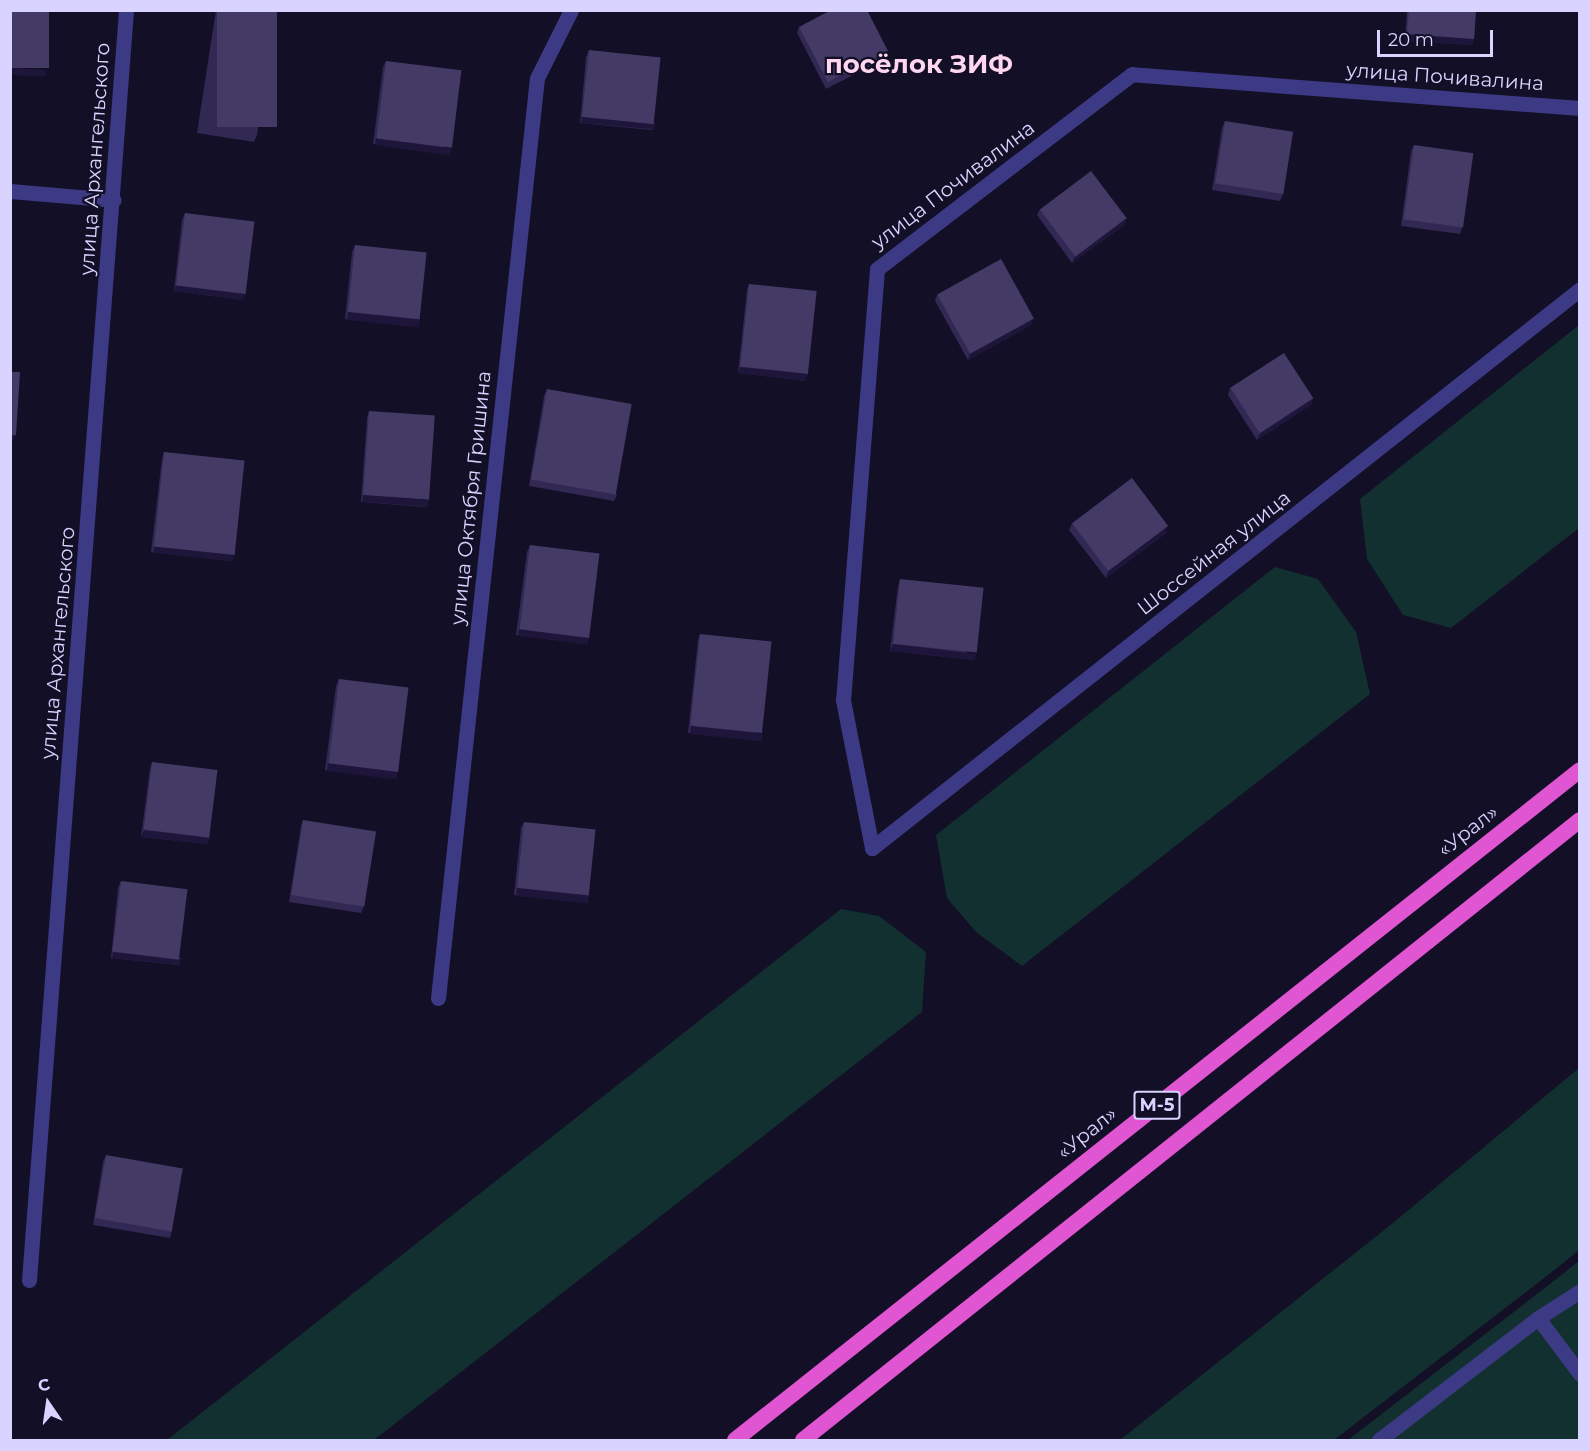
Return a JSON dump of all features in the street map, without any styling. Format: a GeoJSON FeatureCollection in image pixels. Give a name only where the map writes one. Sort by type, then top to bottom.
{"type":"FeatureCollection","features":[{"type":"Feature","properties":{"kind":"highway","name":"«Урал»"},"geometry":{"type":"LineString","coordinates":[[735,1440],[1580,770]]}},
{"type":"Feature","properties":{"kind":"highway","name":"М-5"},"geometry":{"type":"LineString","coordinates":[[802,1440],[1580,820]]}},
{"type":"Feature","properties":{"kind":"street","name":"улица Архангельского"},"geometry":{"type":"LineString","coordinates":[[29,1280],[114,200],[126,10]]}},
{"type":"Feature","properties":{"kind":"street","name":"улица Октября Гришина"},"geometry":{"type":"LineString","coordinates":[[438,998],[537,78],[571,10]]}},
{"type":"Feature","properties":{"kind":"street","name":"улица Почивалина"},"geometry":{"type":"LineString","coordinates":[[872,848],[843,700],[877,270],[1132,74],[1580,108]]}},
{"type":"Feature","properties":{"kind":"street"},"geometry":{"type":"LineString","coordinates":[[10,191],[114,200]]}},
{"type":"Feature","properties":{"kind":"street","name":"Шоссейная улица"},"geometry":{"type":"LineString","coordinates":[[872,848],[1580,289]]}},
{"type":"Feature","properties":{"kind":"street"},"geometry":{"type":"LineString","coordinates":[[1379,1440],[1538,1318],[1580,1291]]}},
{"type":"Feature","properties":{"kind":"street"},"geometry":{"type":"LineString","coordinates":[[1538,1318],[1580,1374]]}},
{"type":"Feature","properties":{"kind":"green space"},"geometry":{"type":"Polygon","coordinates":[[[1579,325],[1579,528],[1451,628],[1403,615],[1367,559],[1360,499],[1579,325]]]}},
{"type":"Feature","properties":{"kind":"green space"},"geometry":{"type":"Polygon","coordinates":[[[1275,567],[1318,579],[1356,632],[1370,694],[1022,966],[976,932],[947,898],[936,835],[1275,567]]]}},
{"type":"Feature","properties":{"kind":"green space"},"geometry":{"type":"Polygon","coordinates":[[[841,909],[879,916],[926,952],[922,1012],[374,1440],[167,1440],[841,909]]]}},
{"type":"Feature","properties":{"kind":"green space"},"geometry":{"type":"Polygon","coordinates":[[[1579,1068],[1579,1250],[1557,1268],[1334,1440],[1120,1440],[1393,1223],[1579,1068]]]}},
{"type":"Feature","properties":{"kind":"green space"},"geometry":{"type":"Polygon","coordinates":[[[1579,1261],[1579,1440],[1348,1440],[1546,1287],[1579,1261]]]}},
{"type":"Feature","properties":{"kind":"building"},"geometry":{"type":"Polygon","coordinates":[[[10,10],[49,10],[49,68],[10,68],[10,10]]]}},
{"type":"Feature","properties":{"kind":"building"},"geometry":{"type":"Polygon","coordinates":[[[217,10],[277,10],[277,127],[217,127],[217,10]]]}},
{"type":"Feature","properties":{"kind":"building"},"geometry":{"type":"Polygon","coordinates":[[[831,10],[867,10],[888,51],[828,82],[799,27],[831,10]]]}},
{"type":"Feature","properties":{"kind":"building"},"geometry":{"type":"Polygon","coordinates":[[[1409,10],[1476,10],[1474,39],[1407,34],[1409,10]]]}},
{"type":"Feature","properties":{"kind":"building"},"geometry":{"type":"Polygon","coordinates":[[[589,50],[661,58],[654,124],[582,117],[589,50]]]}},
{"type":"Feature","properties":{"kind":"building"},"geometry":{"type":"Polygon","coordinates":[[[386,61],[461,70],[452,148],[376,138],[386,61]]]}},
{"type":"Feature","properties":{"kind":"building"},"geometry":{"type":"Polygon","coordinates":[[[1225,121],[1293,132],[1283,194],[1215,183],[1225,121]]]}},
{"type":"Feature","properties":{"kind":"building"},"geometry":{"type":"Polygon","coordinates":[[[1414,145],[1473,153],[1463,228],[1404,219],[1414,145]]]}},
{"type":"Feature","properties":{"kind":"building"},"geometry":{"type":"Polygon","coordinates":[[[1091,171],[1127,218],[1075,257],[1040,210],[1091,171]]]}},
{"type":"Feature","properties":{"kind":"building"},"geometry":{"type":"Polygon","coordinates":[[[185,213],[254,222],[246,294],[176,285],[185,213]]]}},
{"type":"Feature","properties":{"kind":"building"},"geometry":{"type":"Polygon","coordinates":[[[355,245],[427,253],[420,319],[348,312],[355,245]]]}},
{"type":"Feature","properties":{"kind":"building"},"geometry":{"type":"Polygon","coordinates":[[[1001,259],[1034,318],[970,354],[937,294],[1001,259]]]}},
{"type":"Feature","properties":{"kind":"building"},"geometry":{"type":"Polygon","coordinates":[[[749,284],[817,291],[808,374],[740,367],[749,284]]]}},
{"type":"Feature","properties":{"kind":"building"},"geometry":{"type":"Polygon","coordinates":[[[1284,353],[1313,398],[1260,433],[1230,388],[1284,353]]]}},
{"type":"Feature","properties":{"kind":"building"},"geometry":{"type":"Polygon","coordinates":[[[10,372],[20,372],[16,435],[10,435],[10,372]]]}},
{"type":"Feature","properties":{"kind":"building"},"geometry":{"type":"Polygon","coordinates":[[[547,389],[632,404],[616,495],[531,480],[547,389]]]}},
{"type":"Feature","properties":{"kind":"building"},"geometry":{"type":"Polygon","coordinates":[[[369,411],[435,416],[429,499],[363,495],[369,411]]]}},
{"type":"Feature","properties":{"kind":"building"},"geometry":{"type":"Polygon","coordinates":[[[164,452],[245,460],[235,555],[154,546],[164,452]]]}},
{"type":"Feature","properties":{"kind":"building"},"geometry":{"type":"Polygon","coordinates":[[[1132,478],[1168,526],[1108,571],[1072,523],[1132,478]]]}},
{"type":"Feature","properties":{"kind":"building"},"geometry":{"type":"Polygon","coordinates":[[[530,545],[599,554],[589,638],[520,629],[530,545]]]}},
{"type":"Feature","properties":{"kind":"building"},"geometry":{"type":"Polygon","coordinates":[[[900,579],[984,588],[977,652],[893,644],[900,579]]]}},
{"type":"Feature","properties":{"kind":"building"},"geometry":{"type":"Polygon","coordinates":[[[700,634],[772,642],[762,733],[690,725],[700,634]]]}},
{"type":"Feature","properties":{"kind":"building"},"geometry":{"type":"Polygon","coordinates":[[[339,679],[408,688],[398,772],[329,763],[339,679]]]}},
{"type":"Feature","properties":{"kind":"building"},"geometry":{"type":"Polygon","coordinates":[[[152,762],[218,770],[209,838],[144,829],[152,762]]]}},
{"type":"Feature","properties":{"kind":"building"},"geometry":{"type":"Polygon","coordinates":[[[303,820],[376,832],[364,907],[291,895],[303,820]]]}},
{"type":"Feature","properties":{"kind":"building"},"geometry":{"type":"Polygon","coordinates":[[[524,822],[596,830],[589,895],[517,888],[524,822]]]}},
{"type":"Feature","properties":{"kind":"building"},"geometry":{"type":"Polygon","coordinates":[[[121,881],[188,889],[179,960],[112,951],[121,881]]]}},
{"type":"Feature","properties":{"kind":"building"},"geometry":{"type":"Polygon","coordinates":[[[106,1155],[183,1169],[172,1232],[95,1218],[106,1155]]]}},
{"type":"Feature","properties":{"kind":"district","name":"посёлок ЗИФ"},"geometry":{"type":"Point","coordinates":[919,65]}}]}
